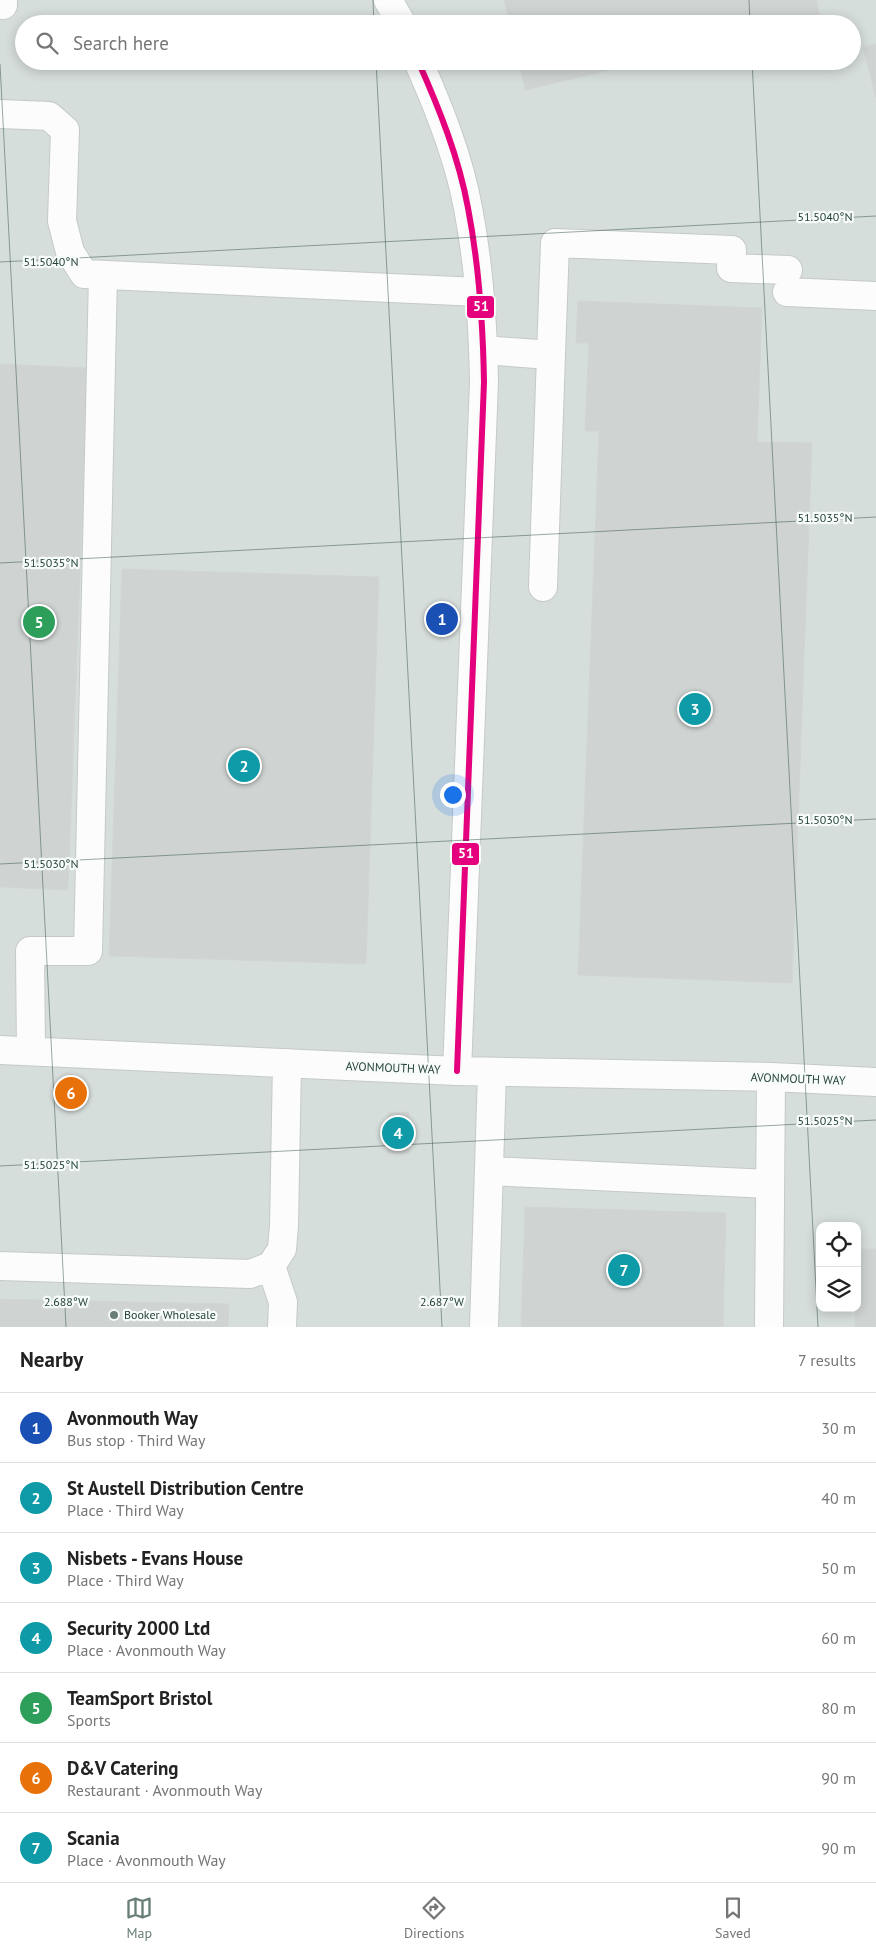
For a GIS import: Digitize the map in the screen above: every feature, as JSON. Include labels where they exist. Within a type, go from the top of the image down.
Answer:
[{"type":"street","points":[[388,0],[397,15]]},
{"type":"street","points":[[422,70],[453,149],[468,208],[479,292],[483,350],[484,382],[457,1071]]},
{"type":"street","points":[[0,114],[49,116],[65,130],[62,221],[70,252],[84,274],[479,292]]},
{"type":"street","points":[[543,586],[555,243],[732,250],[731,268],[788,281],[876,296]]},
{"type":"street","points":[[31,1051],[30,951],[88,951],[103,275]]},
{"type":"street","points":[[483,350],[551,355]]},
{"type":"street","name":"AVONMOUTH WAY","points":[[0,1050],[457,1071],[771,1077],[876,1082]]},
{"type":"street","points":[[0,1266],[250,1274],[271,1266],[282,1249],[284,1226],[287,1063]]},
{"type":"street","points":[[484,1327],[492,1072]]},
{"type":"street","points":[[876,1075],[876,1082]]},
{"type":"street","points":[[768,1327],[771,1077]]},
{"type":"street","points":[[489,1171],[770,1184]]},
{"type":"street","points":[[271,1266],[283,1302],[282,1327]]},
{"type":"shaded area","points":[[0,0],[876,0],[876,1327],[0,1327]]},
{"type":"building","points":[[504,0],[816,0],[820,15],[508,15]]},
{"type":"building","points":[[876,44],[876,98],[863,47]]},
{"type":"building","points":[[521,70],[610,70],[525,90]]},
{"type":"building","points":[[578,301],[762,308],[757,442],[812,443],[792,983],[578,975],[599,431],[585,431],[589,343],[576,343]]},
{"type":"building","points":[[0,364],[88,368],[68,890],[0,887]]},
{"type":"building","points":[[122,569],[379,577],[366,964],[109,956]]},
{"type":"building","points":[[81,1087],[82,1098],[60,1099],[59,1088]]},
{"type":"building","points":[[409,1112],[409,1153],[388,1153],[388,1113]]},
{"type":"building","points":[[525,1207],[726,1213],[723,1327],[521,1327]]},
{"type":"building","points":[[861,1249],[876,1249],[876,1327],[855,1327],[855,1312],[861,1312]]},
{"type":"building","name":"Booker Wholesale","points":[[0,1299],[229,1304],[228,1327],[0,1327]]},
{"type":"transit line","name":"51","points":[[422,70],[448,133],[464,189],[478,273],[484,382],[457,1071]]},
{"type":"place","name":"Avonmouth Way","points":[[442,619]]},
{"type":"place","name":"TeamSport Bristol","points":[[39,622]]},
{"type":"place","name":"Nisbets - Evans House","points":[[695,709]]},
{"type":"place","name":"St Austell Distribution Centre","points":[[244,766]]},
{"type":"place","name":"D&V Catering","points":[[71,1093]]},
{"type":"place","name":"Security 2000 Ltd","points":[[398,1133]]},
{"type":"place","name":"Scania","points":[[624,1270]]},
{"type":"place","name":"Booker Wholesale","points":[[114,1315]]}]
